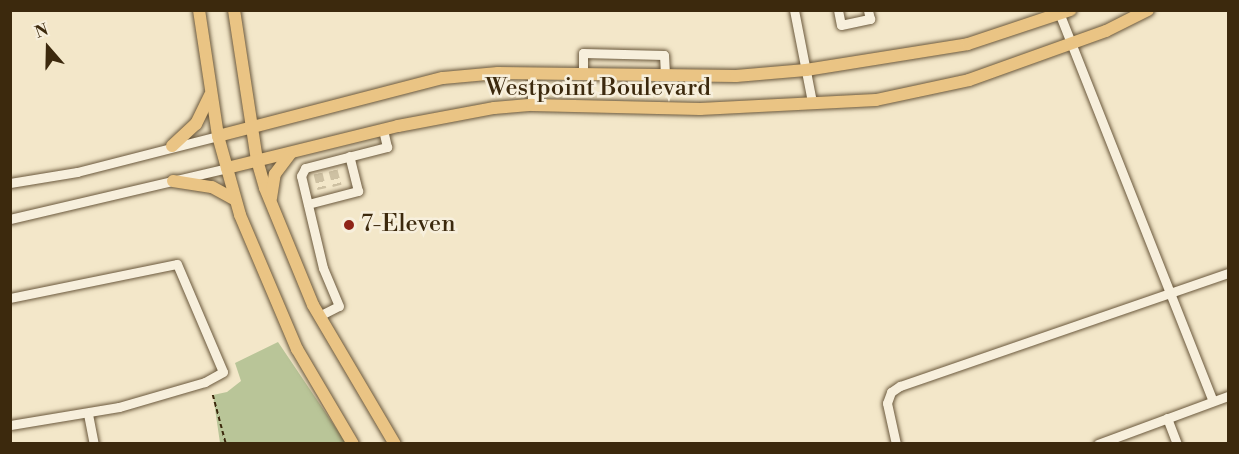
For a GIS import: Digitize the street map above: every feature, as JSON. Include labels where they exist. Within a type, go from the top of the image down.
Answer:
[{"type":"main road","points":[[200,10],[210,94],[218,136],[235,200],[297,349],[353,444]]},
{"type":"main road","points":[[234,10],[257,160],[271,202],[319,316],[395,444]]},
{"type":"main road","name":"Westpoint Boulevard","points":[[227,168],[451,114],[532,105],[700,109],[876,100],[929,90],[1071,44],[1148,10]]},
{"type":"main road","name":"Westpoint Boulevard","points":[[218,136],[443,78],[532,74],[736,76],[806,70],[968,44],[1065,13]]},
{"type":"main road","points":[[172,146],[196,124],[210,94]]},
{"type":"main road","points":[[271,202],[275,174],[292,152]]},
{"type":"main road","points":[[173,181],[212,187],[235,200]]},
{"type":"street","points":[[794,10],[812,102]]},
{"type":"street","points":[[838,10],[841,25],[870,19],[868,10]]},
{"type":"street","points":[[1065,13],[1071,44],[1213,401]]},
{"type":"street","points":[[583,74],[583,53],[664,55],[665,75]]},
{"type":"street","points":[[532,74],[532,105]]},
{"type":"street","points":[[319,316],[339,306],[323,268],[301,176],[305,168],[317,169],[332,165],[349,156],[387,147],[383,129]]},
{"type":"street","name":"Westpoint Boulevard","points":[[10,183],[77,172],[218,136]]},
{"type":"street","points":[[308,204],[358,191],[349,156]]},
{"type":"street","name":"Westpoint Boulevard","points":[[10,219],[227,168]]},
{"type":"street","points":[[337,185],[340,196]]},
{"type":"street","points":[[322,189],[325,200]]},
{"type":"street","points":[[10,298],[177,264],[223,372],[205,382],[88,414],[10,425]]},
{"type":"street","points":[[896,444],[887,403],[891,392],[900,386],[1228,273]]},
{"type":"street","points":[[1098,444],[1228,396]]},
{"type":"street","points":[[88,414],[94,444]]},
{"type":"street","points":[[1167,418],[1177,444]]},
{"type":"path","points":[[213,394],[226,444]]},
{"type":"green space","points":[[278,342],[346,443],[220,443],[213,395],[227,392],[241,381],[235,363]]},
{"type":"tunnel","points":[[333,170],[337,185]]},
{"type":"tunnel","points":[[318,173],[322,189]]},
{"type":"place","name":"7-Eleven","points":[[349,225]]}]
